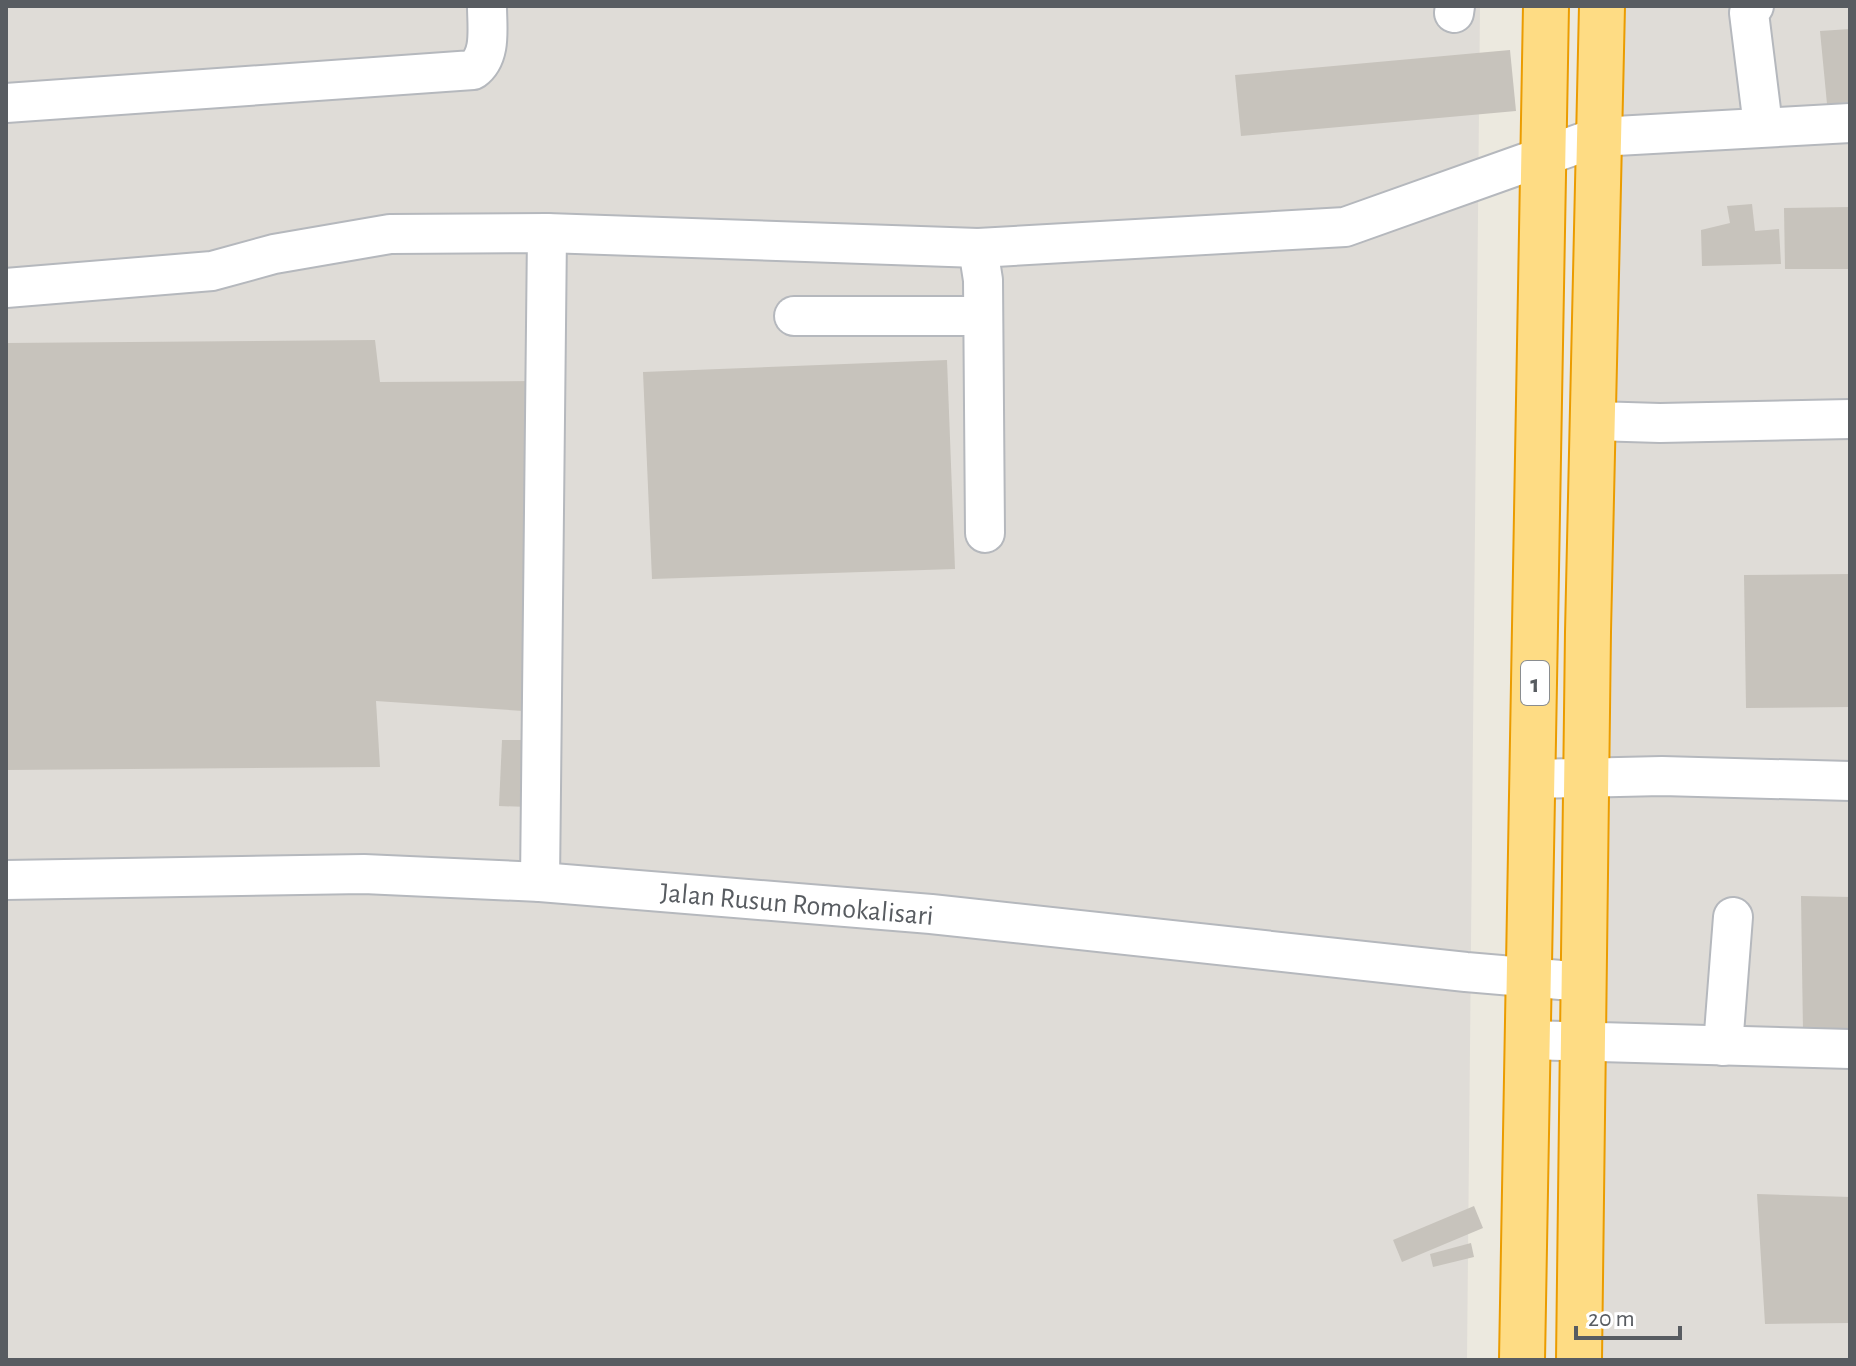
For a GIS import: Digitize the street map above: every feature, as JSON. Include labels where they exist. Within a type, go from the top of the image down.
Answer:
[{"type":"highway","name":"1","points":[[1522,1360],[1546,6]]},
{"type":"highway","name":"1","points":[[1579,1360],[1602,6]]},
{"type":"street","points":[[6,103],[473,70],[482,63],[486,52],[487,6]]},
{"type":"street","points":[[1754,6],[1749,13],[1763,126]]},
{"type":"street","points":[[6,288],[212,271],[274,254],[390,234],[547,233],[978,248],[1345,227],[1598,137],[1850,123]]},
{"type":"street","points":[[540,882],[547,233]]},
{"type":"street","points":[[978,248],[983,280],[985,533]]},
{"type":"street","points":[[794,316],[982,316]]},
{"type":"street","points":[[1594,421],[1660,423],[1850,419]]},
{"type":"street","points":[[1533,779],[1850,781]]},
{"type":"street","name":"Jalan Rusun Romokalisari","points":[[6,880],[364,874],[540,882],[931,914],[1584,982]]},
{"type":"street","points":[[1723,1046],[1733,917]]},
{"type":"street","points":[[1527,1040],[1850,1049]]},
{"type":"shaded area","points":[[6,6],[1480,6],[1467,1360],[6,1360]]},
{"type":"shaded area","points":[[1621,6],[1850,6],[1850,1360],[1602,1360]]},
{"type":"building","points":[[1850,29],[1850,102],[1827,104],[1820,31]]},
{"type":"building","points":[[1510,50],[1516,111],[1241,136],[1235,75]]},
{"type":"building","points":[[1752,204],[1755,231],[1779,229],[1781,264],[1702,266],[1701,230],[1730,223],[1727,206]]},
{"type":"building","points":[[1850,207],[1850,269],[1785,269],[1784,208]]},
{"type":"building","points":[[375,340],[380,382],[534,381],[538,712],[376,701],[380,767],[6,770],[6,343]]},
{"type":"building","points":[[947,360],[955,569],[652,579],[643,372]]},
{"type":"building","points":[[1850,574],[1850,707],[1746,708],[1744,575]]},
{"type":"building","points":[[502,740],[531,740],[528,807],[499,806]]},
{"type":"building","points":[[1801,896],[1850,897],[1850,1031],[1803,1032]]},
{"type":"building","points":[[1757,1194],[1850,1197],[1850,1323],[1765,1324]]},
{"type":"building","points":[[1474,1206],[1483,1228],[1402,1262],[1393,1240]]},
{"type":"building","points":[[1471,1243],[1474,1257],[1433,1267],[1430,1254]]}]
